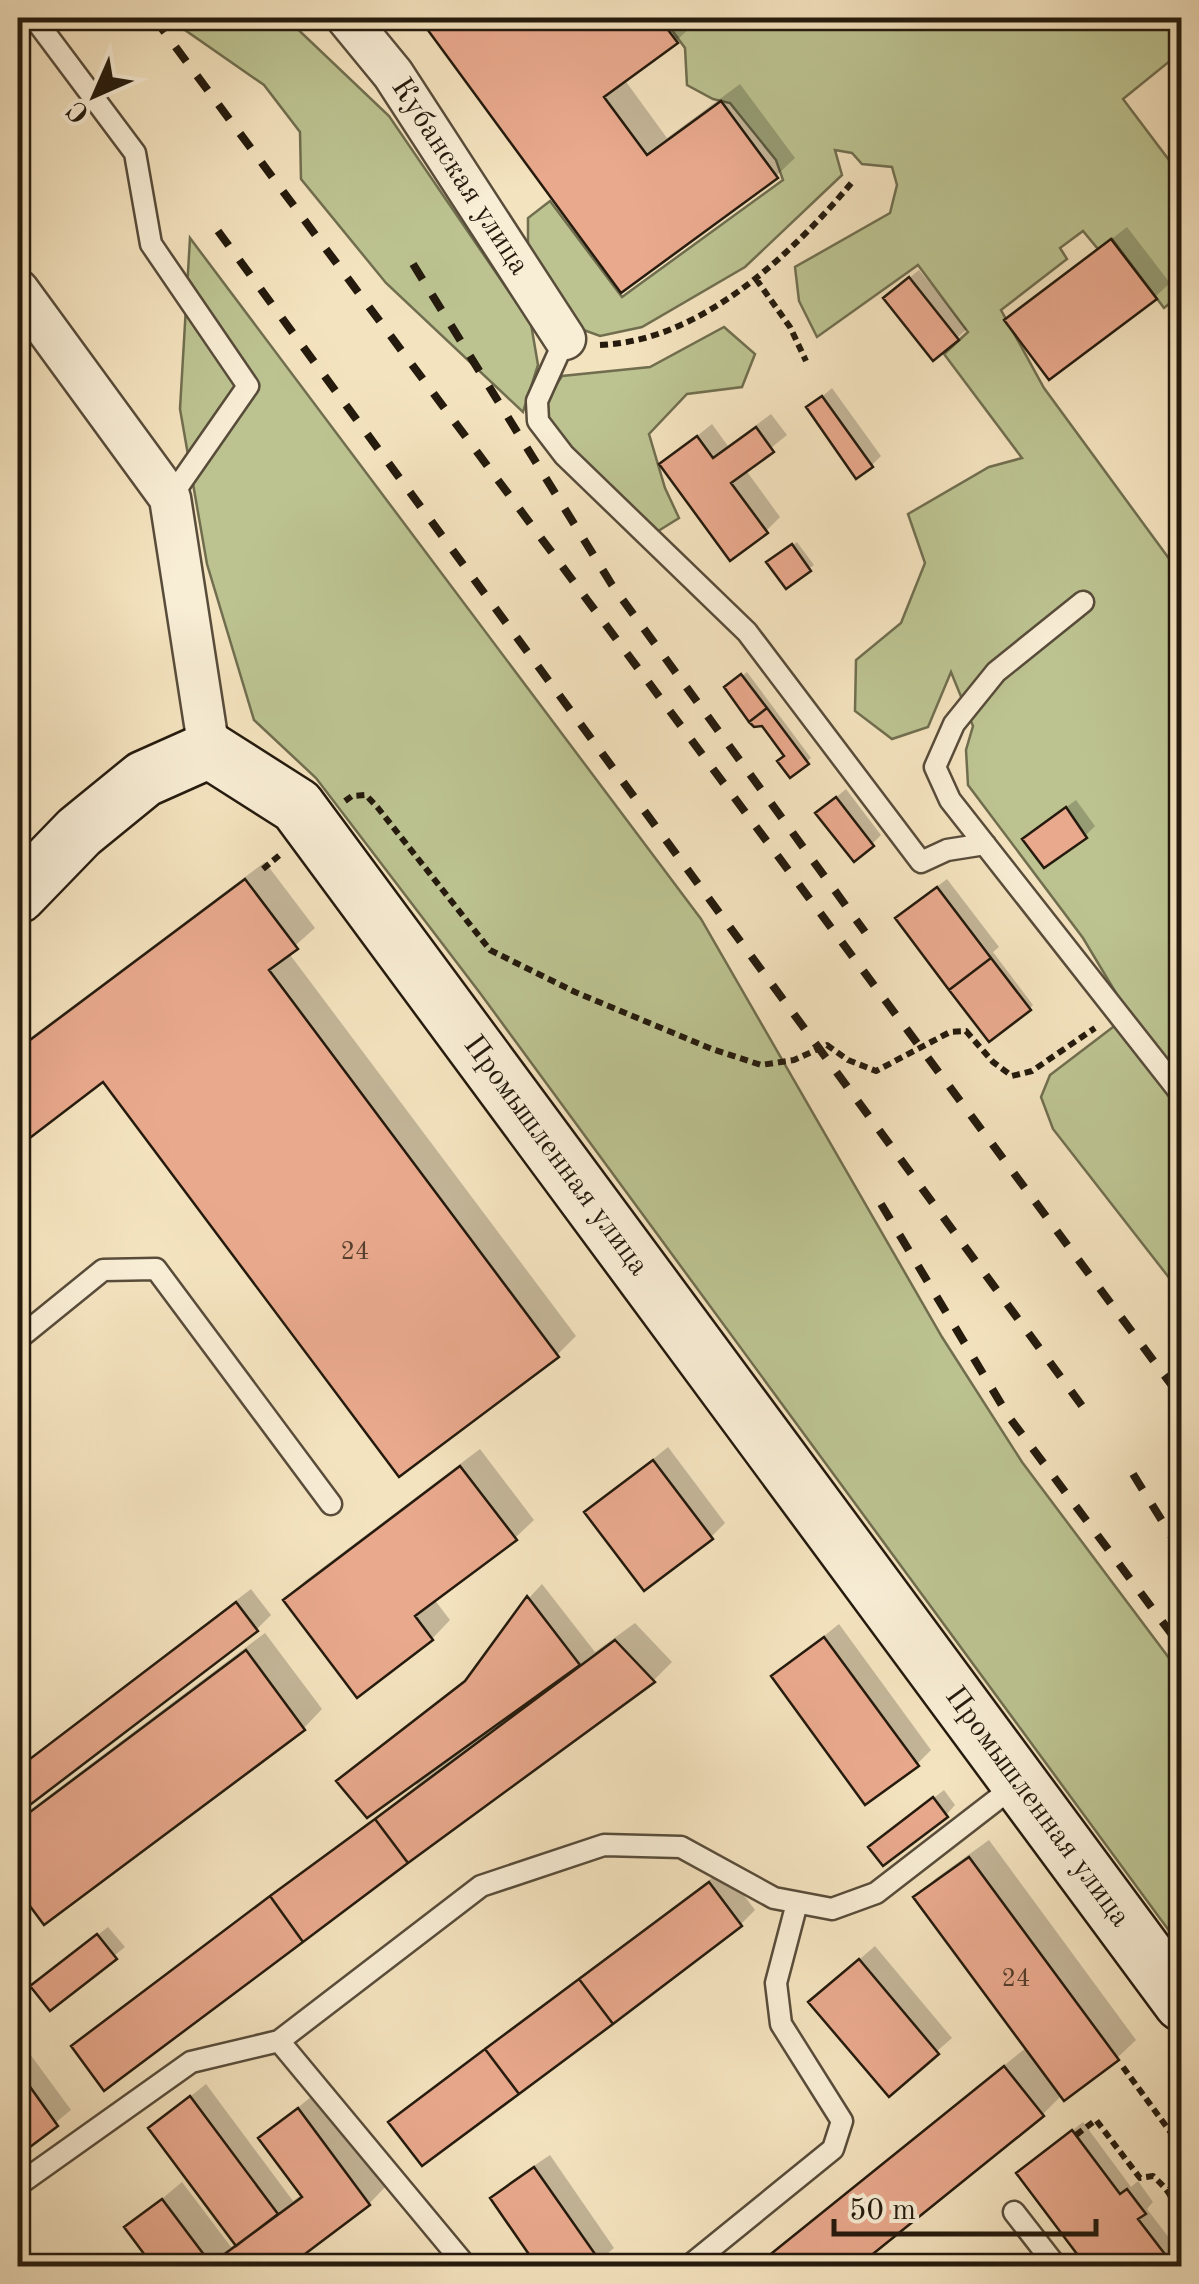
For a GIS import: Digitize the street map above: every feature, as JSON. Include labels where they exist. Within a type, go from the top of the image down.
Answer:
[{"type":"main road","name":"Промышленная улица","points":[[209,750],[296,806],[1182,2003]]},
{"type":"main road","points":[[18,895],[78,832],[144,779],[209,750]]},
{"type":"street","name":"Кубанская улица","points":[[348,18],[393,74],[565,339]]},
{"type":"street","points":[[18,290],[170,498],[209,750]]},
{"type":"lane","points":[[34,18],[136,154],[151,244],[248,386],[170,498]]},
{"type":"lane","points":[[565,339],[537,401],[538,422],[564,456],[747,632],[922,862],[947,850],[985,844]]},
{"type":"lane","points":[[1083,602],[996,672],[954,724],[935,766],[950,800],[1181,1092]]},
{"type":"lane","points":[[18,1339],[103,1270],[156,1270],[331,1504]]},
{"type":"lane","points":[[18,2185],[191,2062],[279,2041],[480,1886],[604,1845],[681,1848],[774,1898],[832,1909],[876,1894],[1019,1783]]},
{"type":"lane","points":[[689,2266],[833,2149],[842,2121],[780,2024],[776,1983],[797,1903]]},
{"type":"lane","points":[[279,2041],[466,2266]]},
{"type":"lane","points":[[1014,2212],[1056,2266]]},
{"type":"path","points":[[565,339],[589,345],[624,344],[655,337],[756,279],[823,218],[854,180]]},
{"type":"path","points":[[756,279],[790,327],[806,360]]},
{"type":"path","points":[[264,869],[352,796],[366,795],[490,950],[592,999],[712,1049],[762,1065],[794,1060],[827,1045],[848,1060],[876,1070],[950,1032],[966,1031],[992,1062],[1012,1076],[1050,1060],[1116,1013]]},
{"type":"path","points":[[1123,2067],[1182,2148]]},
{"type":"path","points":[[1076,2135],[1096,2120],[1140,2178],[1153,2176],[1169,2190],[1176,2209],[1171,2222],[1182,2236]]},
{"type":"path","points":[[1169,2190],[1182,2180]]},
{"type":"green space","points":[[176,18],[286,18],[389,116],[531,324],[538,365],[523,412],[386,283],[301,179],[300,132],[264,85],[185,30]]},
{"type":"green space","points":[[663,18],[1181,18],[1181,52],[1123,99],[1181,176],[1181,294],[1164,308],[1112,239],[1098,249],[1083,231],[1060,248],[1067,259],[1001,310],[1044,388],[1181,575],[1181,1067],[1174,1069],[1122,1003],[1083,938],[968,785],[966,750],[973,726],[951,672],[928,727],[892,739],[855,711],[856,660],[901,623],[925,563],[908,514],[989,467],[1022,458],[944,354],[968,332],[918,265],[817,337],[799,301],[795,267],[890,213],[897,185],[892,167],[862,164],[852,153],[835,150],[842,175],[745,267],[642,327],[600,336],[567,324],[528,265],[528,218],[550,201],[622,297],[783,180],[776,160],[730,103],[687,85],[685,48]]},
{"type":"green space","points":[[190,238],[701,919],[942,1337],[1022,1462],[1181,1674],[1181,1947],[480,993],[316,778],[254,720],[207,564],[180,409]]},
{"type":"green space","points":[[724,327],[755,354],[742,387],[687,394],[649,434],[665,488],[679,518],[655,533],[544,423],[542,406],[562,376],[650,367]]},
{"type":"green space","points":[[1117,1024],[1181,1106],[1181,1293],[1053,1129],[1041,1097],[1050,1075]]},
{"type":"building","points":[[419,18],[659,18],[678,43],[604,97],[647,155],[721,101],[778,178],[621,293]]},
{"type":"building","points":[[1111,239],[1157,299],[1049,380],[1004,320]]},
{"type":"building","points":[[909,277],[959,340],[933,361],[883,298]]},
{"type":"building","points":[[822,396],[873,467],[856,479],[806,407]]},
{"type":"building","points":[[756,427],[774,452],[731,483],[768,533],[730,561],[659,464],[697,436],[713,458]]},
{"type":"building","points":[[792,544],[811,571],[786,589],[766,562]]},
{"type":"building","points":[[741,674],[767,708],[749,722],[724,687]]},
{"type":"building","points":[[767,708],[809,764],[790,778],[777,761],[784,756],[762,726],[754,727],[749,722]]},
{"type":"building","points":[[836,797],[874,846],[854,862],[815,813]]},
{"type":"building","points":[[1066,807],[1087,838],[1044,868],[1022,839]]},
{"type":"building","points":[[245,879],[298,949],[269,970],[559,1357],[399,1477],[103,1082],[18,1147],[18,1049]]},
{"type":"building","points":[[937,887],[991,958],[949,990],[895,918]]},
{"type":"building","points":[[991,958],[1031,1010],[989,1042],[949,990]]},
{"type":"building","points":[[653,1460],[713,1539],[644,1591],[584,1512]]},
{"type":"building","points":[[460,1466],[517,1540],[415,1616],[433,1640],[357,1698],[283,1600]]},
{"type":"building","points":[[527,1596],[580,1665],[367,1818],[336,1781],[465,1681]]},
{"type":"building","points":[[236,1602],[258,1631],[18,1814],[18,1768]]},
{"type":"building","points":[[824,1637],[919,1766],[865,1805],[771,1676]]},
{"type":"building","points":[[615,1640],[655,1682],[408,1863],[375,1819]]},
{"type":"building","points":[[246,1650],[305,1730],[44,1925],[18,1890],[18,1821]]},
{"type":"building","points":[[933,1797],[948,1817],[883,1866],[868,1847]]},
{"type":"building","points":[[375,1819],[408,1863],[303,1942],[270,1896]]},
{"type":"building","points":[[969,1857],[1119,2060],[1064,2101],[913,1897]]},
{"type":"building","points":[[709,1882],[742,1926],[613,2024],[579,1979]]},
{"type":"building","points":[[270,1896],[303,1942],[104,2091],[71,2046]]},
{"type":"building","points":[[97,1934],[117,1959],[50,2011],[30,1986]]},
{"type":"building","points":[[859,1959],[939,2054],[889,2097],[808,2002]]},
{"type":"building","points":[[579,1979],[613,2024],[519,2094],[485,2049]]},
{"type":"building","points":[[485,2049],[519,2094],[422,2166],[388,2122]]},
{"type":"building","points":[[1004,2066],[1044,2116],[858,2266],[756,2266]]},
{"type":"building","points":[[18,2070],[58,2126],[18,2156]]},
{"type":"building","points":[[190,2096],[278,2214],[236,2246],[148,2128]]},
{"type":"building","points":[[298,2108],[370,2205],[289,2266],[153,2266],[124,2227],[162,2199],[211,2264],[302,2197],[258,2138]]},
{"type":"building","points":[[1072,2130],[1120,2194],[1127,2189],[1146,2214],[1138,2219],[1174,2266],[1086,2266],[1016,2173]]},
{"type":"building","points":[[534,2167],[602,2264],[537,2266],[490,2198]]},
{"type":"railway","points":[[154,18],[1182,1399]]},
{"type":"railway","points":[[218,231],[1088,1414]]},
{"type":"railway","points":[[413,264],[612,585],[865,932]]},
{"type":"railway","points":[[881,1204],[1009,1417],[1182,1648]]},
{"type":"railway","points":[[1133,1474],[1182,1553]]}]
